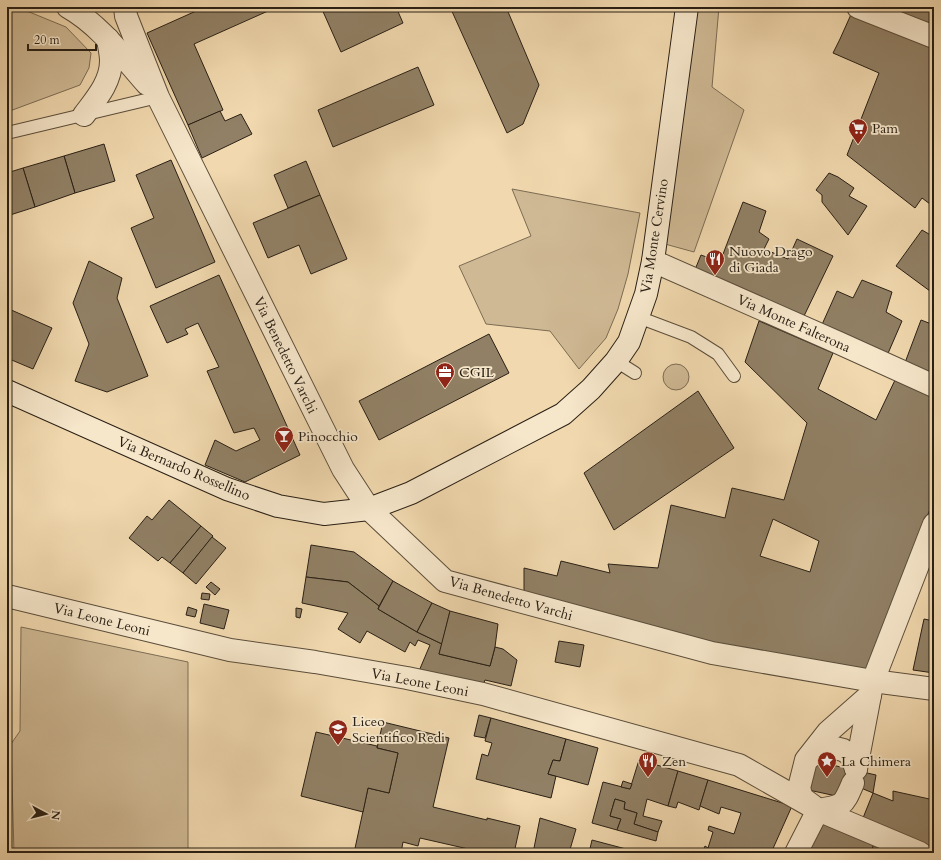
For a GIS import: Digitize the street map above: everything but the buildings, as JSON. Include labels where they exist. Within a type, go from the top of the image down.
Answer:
[{"type":"street","name":"Via Benedetto Varchi","points":[[68,7],[79,13],[108,39],[158,97]]},
{"type":"street","name":"Via Benedetto Varchi","points":[[124,7],[126,16],[158,97],[343,469],[369,509],[445,581],[712,653],[871,688],[934,689]]},
{"type":"street","name":"Via Monte Cervino","points":[[369,509],[411,493],[563,414],[591,389],[616,361],[629,342],[646,294],[652,261],[687,7]]},
{"type":"street","points":[[858,7],[934,37]]},
{"type":"street","points":[[84,114],[103,89],[110,73],[111,60],[108,39]]},
{"type":"street","name":"Via Monte Falterona","points":[[652,261],[934,386]]},
{"type":"street","name":"Via Bernardo Rossellino","points":[[7,391],[227,489],[278,506],[324,514],[369,509]]},
{"type":"street","points":[[818,810],[835,808],[845,802],[855,776],[871,688],[934,524]]},
{"type":"street","name":"Via Leone Leoni","points":[[7,596],[230,650],[315,662],[407,678],[482,694],[739,765],[818,810]]},
{"type":"street","points":[[871,688],[828,732],[806,760],[799,788],[802,798],[818,810],[920,853]]},
{"type":"street","points":[[806,760],[819,750],[831,747],[843,750],[851,755],[855,776]]},
{"type":"street","points":[[796,853],[818,810]]},
{"type":"lane","points":[[7,132],[158,97]]},
{"type":"lane","points":[[638,317],[691,337],[718,354],[734,376]]},
{"type":"lane","points":[[616,361],[635,372]]},
{"type":"shaded area","points":[[696,7],[719,7],[712,87],[744,110],[694,252],[665,244]]},
{"type":"shaded area","points":[[7,8],[22,9],[66,27],[91,53],[89,68],[80,85],[7,112]]},
{"type":"shaded area","points":[[512,189],[640,213],[628,274],[618,309],[606,338],[579,369],[550,331],[486,324],[459,266],[531,236]]},
{"type":"shaded area","points":[[676,364],[686,367],[689,377],[686,387],[676,390],[666,387],[663,377],[666,367]]},
{"type":"shaded area","points":[[21,627],[188,662],[188,853],[14,853],[11,744],[20,731]]},
{"type":"place","name":"Pam","points":[[858,145]]},
{"type":"place","name":"Nuovo Drago di Giada","points":[[715,276]]},
{"type":"place","name":"CGIL","points":[[445,389]]},
{"type":"place","name":"Pinocchio","points":[[284,453]]},
{"type":"place","name":"Liceo Scientifico Redi","points":[[338,746]]},
{"type":"place","name":"Zen","points":[[648,778]]},
{"type":"place","name":"La Chimera","points":[[827,778]]}]
